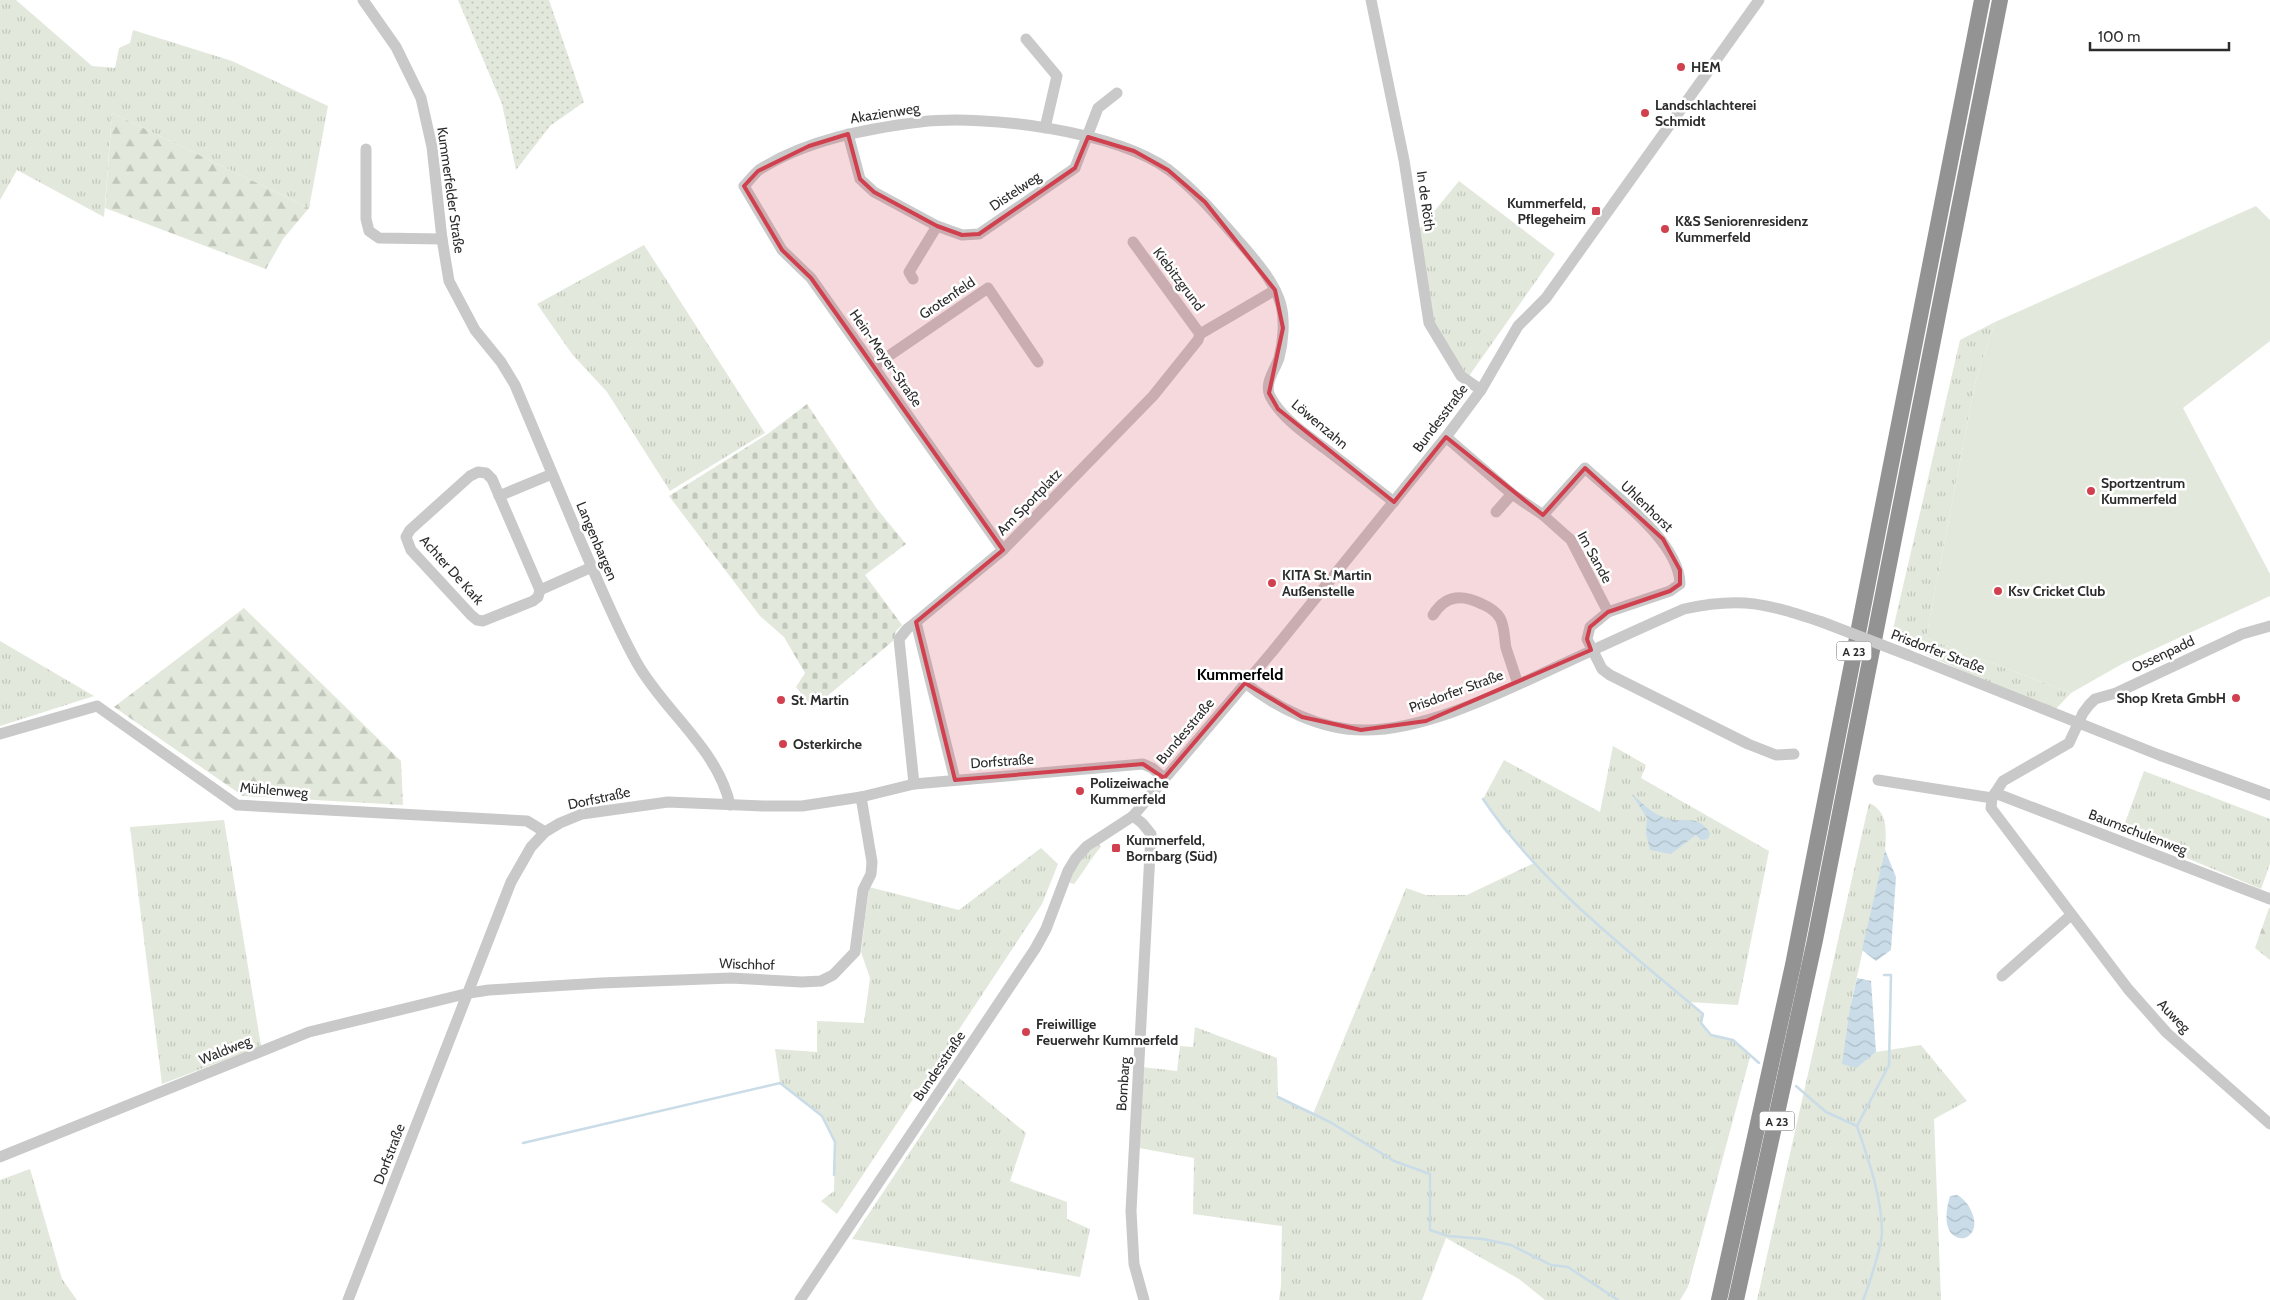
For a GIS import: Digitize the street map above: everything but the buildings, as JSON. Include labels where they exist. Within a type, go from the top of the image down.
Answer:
[{"type":"highway","name":"A 23","points":[[1719,1300],[1793,965],[1982,0]]},
{"type":"highway","name":"A 23","points":[[1736,1300],[1780,1108],[1817,931],[2000,0]]},
{"type":"street","name":"Kummerfelder Straße","points":[[363,0],[396,47],[421,98],[432,147],[442,239],[449,281]]},
{"type":"street","name":"In de Röth","points":[[1371,0],[1404,160],[1429,324],[1462,376],[1481,390]]},
{"type":"street","name":"Bundesstraße","points":[[800,1300],[1035,949],[1053,914],[1068,871],[1076,858],[1087,846],[1133,816],[1446,438],[1481,390],[1518,326],[1546,298],[1760,0]]},
{"type":"street","points":[[1026,39],[1057,76],[1045,128]]},
{"type":"street","name":"Distelweg","points":[[848,134],[860,180],[874,192],[937,226],[962,235],[979,234],[1076,168],[1098,108],[1117,93]]},
{"type":"street","name":"Akazienweg","points":[[744,186],[758,171],[809,146],[848,134],[939,120],[1045,128],[1088,137],[1134,151],[1168,170],[1205,202],[1262,269],[1275,290]]},
{"type":"street","points":[[366,149],[366,219],[370,231],[378,238],[442,239]]},
{"type":"street","name":"Hein-Meyer-Straße","points":[[744,186],[782,250],[811,278],[1003,550]]},
{"type":"street","points":[[908,272],[937,226]]},
{"type":"street","name":"Kiebitzgrund","points":[[1133,242],[1200,334]]},
{"type":"street","name":"Langenbargen","points":[[449,281],[475,330],[501,362],[515,385],[608,606],[638,665],[659,696],[700,746],[715,770],[728,796],[730,805]]},
{"type":"street","name":"Grotenfeld","points":[[874,366],[988,288],[1038,362]]},
{"type":"street","name":"Am Sportplatz","points":[[914,784],[899,639],[907,629],[1003,550],[1153,396],[1198,340],[1200,334],[1275,290]]},
{"type":"street","name":"Löwenzahn","points":[[1275,290],[1281,306],[1283,328],[1279,358],[1269,379],[1268,393],[1278,409],[1305,433],[1394,502]]},
{"type":"street","name":"Im Sande","points":[[1446,438],[1512,494],[1543,514],[1572,540],[1608,612]]},
{"type":"street","name":"Uhlenhorst","points":[[1543,514],[1585,468],[1663,539],[1680,570],[1680,584],[1670,591],[1608,612]]},
{"type":"street","name":"Achter De Kark","points":[[478,472],[486,473],[500,496],[540,590],[538,596],[533,601],[490,620],[477,620],[411,550],[406,537],[410,530],[470,476],[478,472]]},
{"type":"street","points":[[500,496],[552,474]]},
{"type":"street","points":[[1496,512],[1512,494]]},
{"type":"street","name":"Achter De Kark","points":[[540,590],[592,566]]},
{"type":"street","points":[[1433,615],[1440,604],[1460,597],[1471,599],[1491,608],[1498,615],[1502,624],[1506,646],[1518,684]]},
{"type":"street","name":"Prisdorfer Straße","points":[[1244,683],[1263,697],[1308,720],[1361,730],[1395,728],[1426,721],[1518,684],[1684,609],[1714,602],[1740,601],[1772,605],[1822,622],[2270,796]]},
{"type":"street","points":[[1608,612],[1590,627],[1587,639],[1602,669],[1610,675],[1748,744],[1776,755],[1794,754]]},
{"type":"street","points":[[916,622],[955,780]]},
{"type":"street","name":"Ossenpadd","points":[[2079,722],[2083,713],[2095,699],[2116,693],[2242,634],[2270,626]]},
{"type":"street","name":"Mühlenweg","points":[[0,734],[97,706],[236,805],[527,821],[545,832]]},
{"type":"street","points":[[1994,795],[2003,781],[2070,743],[2079,722]]},
{"type":"street","name":"Dorfstraße","points":[[348,1300],[511,882],[531,847],[545,832],[560,823],[582,814],[668,802],[802,806],[861,797],[914,784],[1143,764],[1152,768],[1164,778]]},
{"type":"street","name":"Baumschulenweg","points":[[1878,780],[1994,795],[2270,899]]},
{"type":"street","name":"Auweg","points":[[1994,795],[1991,808],[2128,989],[2167,1033],[2270,1124]]},
{"type":"street","name":"Wischhof","points":[[469,993],[527,988],[731,978],[802,982],[821,980],[833,975],[855,952],[863,890],[871,874],[872,862],[861,797]]},
{"type":"street","name":"Bornbarg","points":[[1133,816],[1151,834],[1131,1211],[1134,1264],[1144,1300]]},
{"type":"street","points":[[2002,976],[2071,916]]},
{"type":"street","name":"Waldweg","points":[[0,1157],[309,1032],[469,993]]},
{"type":"highlighted area","points":[[848,134],[860,179],[874,192],[937,226],[962,235],[979,234],[1075,168],[1088,137],[1134,151],[1168,170],[1205,202],[1275,290],[1283,328],[1269,393],[1278,409],[1394,502],[1446,437],[1543,515],[1585,468],[1663,539],[1680,570],[1680,584],[1670,591],[1608,612],[1590,627],[1587,639],[1591,650],[1426,721],[1361,730],[1302,717],[1245,683],[1164,778],[1143,764],[955,780],[916,622],[1003,550],[811,278],[782,250],[744,186],[758,171],[809,146]]},
{"type":"green space","points":[[0,0],[16,0],[92,66],[115,68],[119,48],[130,43],[133,30],[232,61],[328,106],[309,208],[112,113],[104,217],[17,170],[0,200]]},
{"type":"green space","points":[[458,0],[549,0],[584,102],[550,126],[516,170],[502,104]]},
{"type":"green space","points":[[112,113],[309,208],[283,239],[266,269],[105,208]]},
{"type":"green space","points":[[1459,181],[1555,254],[1469,376],[1465,373],[1432,322],[1418,231]]},
{"type":"green space","name":"Sportzentrum Kummerfeld","points":[[2256,206],[2270,220],[2270,341],[2183,408],[2270,574],[2270,596],[2122,664],[2071,693],[1926,638],[1976,379],[1995,322]]},
{"type":"green space","points":[[644,245],[765,433],[670,491],[607,392],[572,354],[537,304]]},
{"type":"green space","points":[[1995,322],[1976,379],[1926,638],[2071,693],[2052,713],[1891,638],[1960,340]]},
{"type":"green space","points":[[807,404],[877,509],[906,544],[865,575],[902,625],[896,631],[893,641],[813,708],[796,687],[805,673],[784,637],[760,616],[669,496],[769,433]]},
{"type":"green space","points":[[244,608],[401,761],[403,805],[243,796],[114,707]]},
{"type":"green space","points":[[0,641],[94,696],[0,726]]},
{"type":"green space","points":[[1613,746],[1646,765],[1641,778],[1769,851],[1738,1005],[1689,1002],[1703,1014],[1702,1023],[1711,1035],[1733,1040],[1750,1057],[1688,1287],[1680,1300],[1545,1300],[1519,1279],[1446,1238],[1422,1300],[1279,1300],[1282,1226],[1193,1214],[1194,1158],[1139,1148],[1142,1067],[1177,1071],[1180,1046],[1193,1047],[1195,1027],[1277,1058],[1278,1097],[1313,1114],[1406,888],[1426,895],[1467,895],[1534,863],[1502,828],[1483,799],[1504,760],[1600,812]]},
{"type":"green space","points":[[2144,771],[2270,819],[2270,864],[2261,889],[2122,831]]},
{"type":"green space","points":[[1869,803],[1883,817],[1886,836],[1885,850],[1850,1008],[1857,1068],[1876,1052],[1921,1045],[1967,1101],[1934,1119],[1941,1300],[1757,1300]]},
{"type":"green space","points":[[224,820],[261,1046],[162,1084],[130,827]]},
{"type":"green space","points":[[1099,844],[1101,847],[1078,879],[1074,884],[1070,883],[1076,866],[1084,856]]},
{"type":"green space","points":[[1041,848],[1058,864],[1042,904],[837,1214],[821,1201],[834,1191],[835,1142],[822,1116],[780,1083],[775,1049],[817,1052],[817,1021],[864,1023],[870,978],[861,952],[869,887],[959,910]]},
{"type":"green space","points":[[2270,908],[2270,960],[2255,948]]},
{"type":"green space","points":[[959,1078],[1026,1133],[1010,1181],[1067,1202],[1067,1219],[1090,1229],[1080,1277],[852,1239]]},
{"type":"green space","points":[[30,1169],[62,1279],[77,1300],[0,1300],[0,1180]]},
{"type":"water","points":[[1631,793],[1658,815],[1670,819],[1699,822],[1710,833],[1708,839],[1701,840],[1696,835],[1671,854],[1650,850],[1646,833],[1647,818]]},
{"type":"water","points":[[1885,850],[1896,877],[1891,950],[1876,961],[1862,950]]},
{"type":"water","points":[[1857,978],[1871,981],[1876,1052],[1857,1068],[1842,1064],[1850,1008]]},
{"type":"water","points":[[1957,1195],[1962,1198],[1970,1209],[1974,1221],[1972,1233],[1964,1238],[1959,1238],[1950,1231],[1947,1220],[1947,1207],[1950,1196]]},
{"type":"waterway","points":[[1483,799],[1505,829],[1557,886],[1615,940],[1703,1014],[1701,1023],[1711,1035],[1733,1040],[1759,1063]]},
{"type":"waterway","points":[[1863,1300],[1877,1256],[1882,1232],[1877,1192],[1857,1126],[1889,1065],[1891,975],[1884,975]]},
{"type":"waterway","points":[[523,1143],[780,1083],[822,1116],[835,1142],[834,1175]]},
{"type":"waterway","points":[[1796,1086],[1826,1112],[1857,1126]]},
{"type":"waterway","points":[[1278,1097],[1330,1122],[1394,1161],[1430,1174],[1430,1230],[1448,1236],[1483,1239],[1511,1245],[1551,1265],[1568,1267],[1618,1300]]},
{"type":"place","name":"HEM","points":[[1681,67]]},
{"type":"place","name":"Landschlachterei Schmidt","points":[[1645,113]]},
{"type":"place","name":"Kummerfeld, Pflegeheim","points":[[1596,211]]},
{"type":"place","name":"K&S Seniorenresidenz Kummerfeld","points":[[1665,229]]},
{"type":"place","name":"Sportzentrum Kummerfeld","points":[[2091,491]]},
{"type":"place","name":"KITA St. Martin Außenstelle","points":[[1272,583]]},
{"type":"place","name":"Ksv Cricket Club","points":[[1998,591]]},
{"type":"place","name":"Shop Kreta GmbH","points":[[2236,698]]},
{"type":"place","name":"St. Martin","points":[[781,700]]},
{"type":"place","name":"Osterkirche","points":[[783,744]]},
{"type":"place","name":"Polizeiwache Kummerfeld","points":[[1080,791]]},
{"type":"place","name":"Kummerfeld, Bornbarg (Süd)","points":[[1116,848]]},
{"type":"place","name":"Freiwillige Feuerwehr Kummerfeld","points":[[1026,1032]]},
{"type":"district","name":"Kummerfeld","points":[[1240,674]]}]
